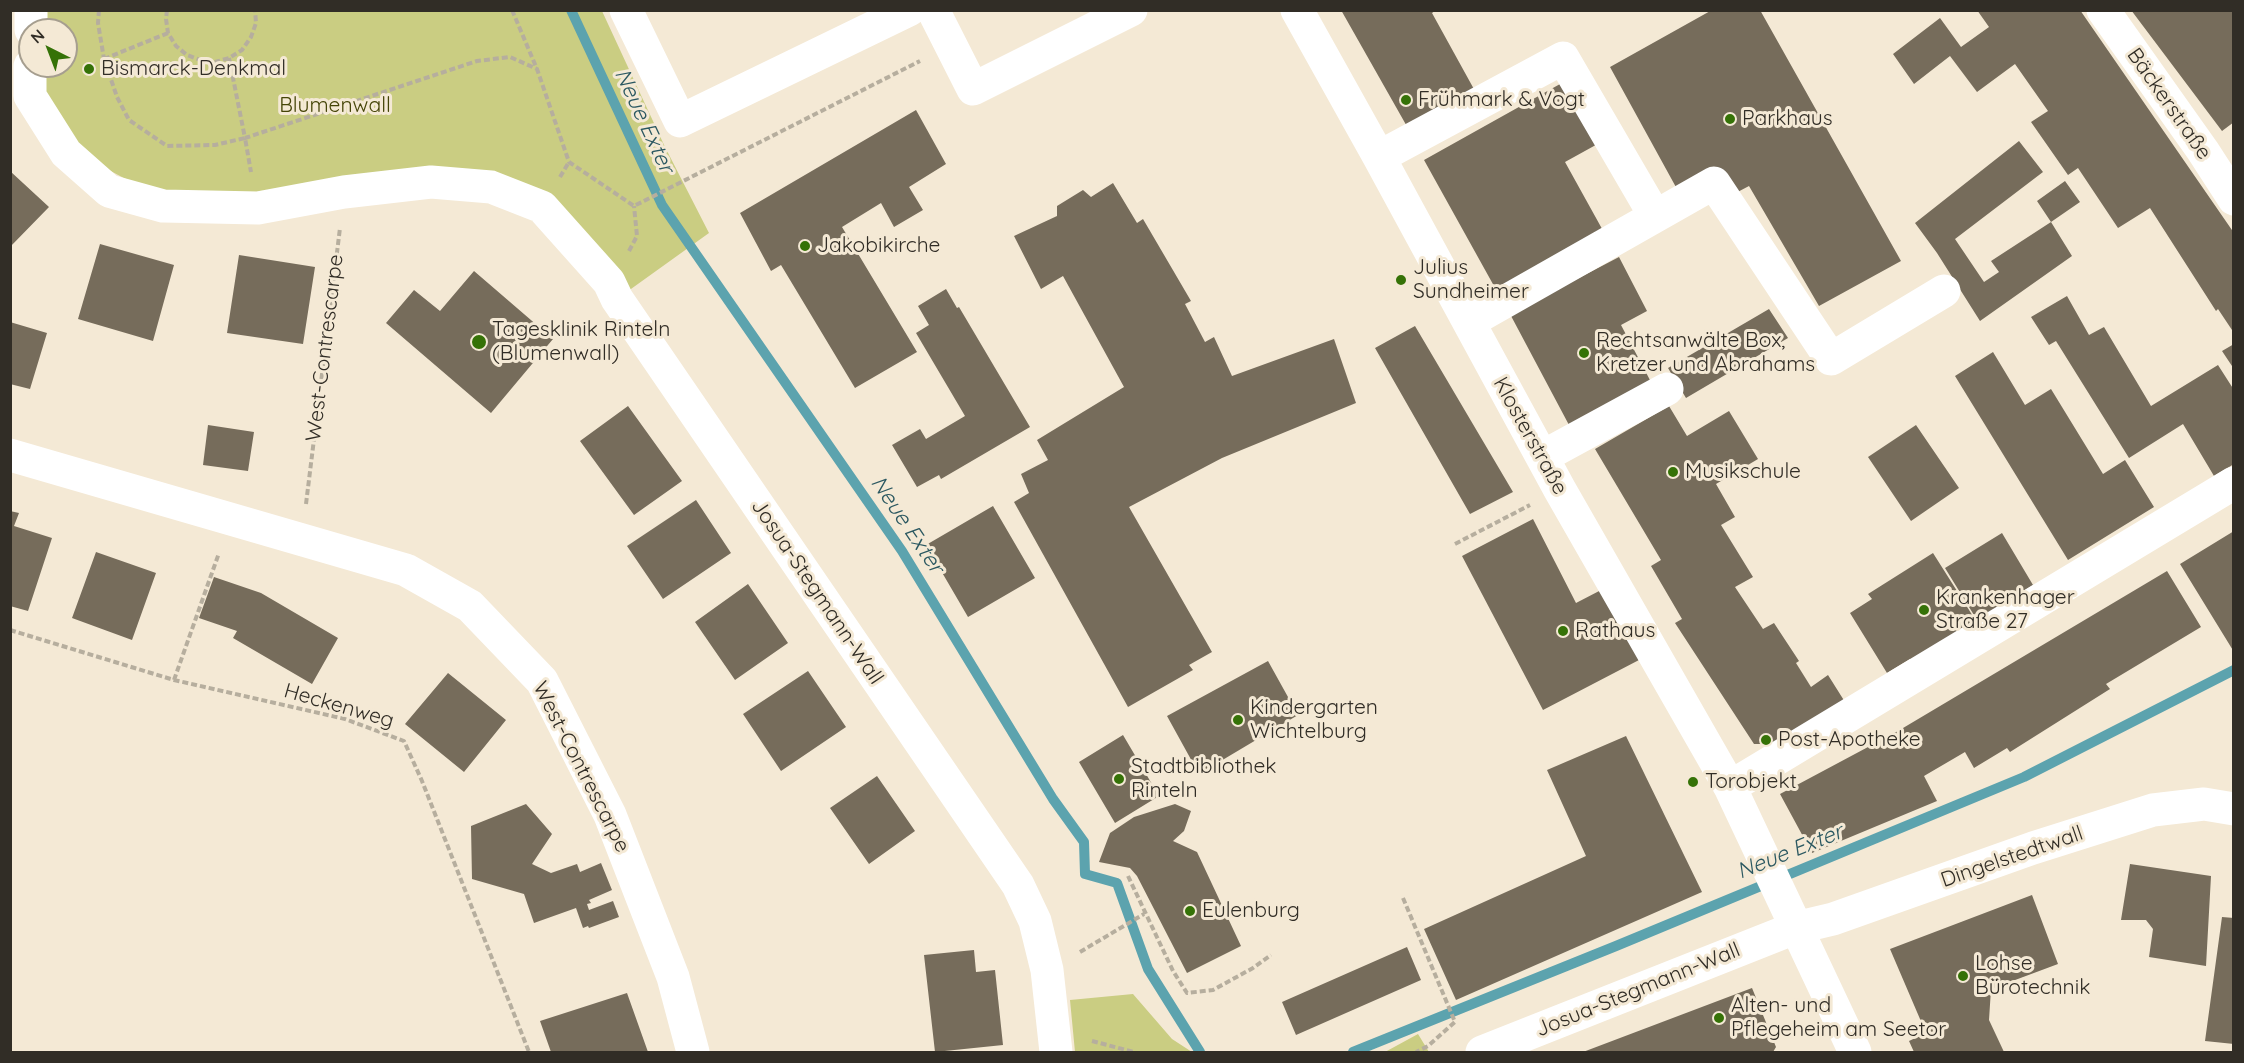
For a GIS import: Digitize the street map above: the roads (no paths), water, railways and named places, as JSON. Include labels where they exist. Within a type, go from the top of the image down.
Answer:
[{"type":"street","points":[[626,10],[680,121],[854,22],[909,10]]},
{"type":"street","points":[[933,10],[973,89],[1131,10]]},
{"type":"street","name":"Klosterstraße","points":[[1297,10],[1560,490],[1730,787],[1855,1053]]},
{"type":"street","name":"Bäckerstraße","points":[[2103,10],[2203,151],[2234,200]]},
{"type":"street","points":[[1379,157],[1563,58],[1655,216]]},
{"type":"street","name":"Josua-Stegmann-Wall","points":[[30,78],[30,96],[66,153],[109,191],[162,206],[258,208],[344,192],[431,182],[491,186],[542,207],[609,282],[617,299],[1018,885],[1035,921],[1047,970],[1056,1053]]},
{"type":"street","points":[[1468,322],[1714,183],[1832,359],[1944,291]]},
{"type":"street","points":[[1542,457],[1667,389]]},
{"type":"street","name":"West-Contrescarpe","points":[[10,454],[406,570],[470,606],[542,681],[610,815],[673,977],[693,1053]]},
{"type":"street","points":[[1730,787],[2234,483]]},
{"type":"street","name":"Dingelstedtwall","points":[[1795,928],[1833,919],[2033,848],[2153,810],[2204,804],[2234,809]]},
{"type":"street","name":"Josua-Stegmann-Wall","points":[[1482,1053],[1795,928]]},
{"type":"waterway","name":"Neue Exter","points":[[571,10],[662,205],[902,551],[1053,799],[1084,842],[1085,874],[1117,883],[1148,969],[1200,1052]]},
{"type":"waterway","name":"Neue Exter","points":[[1353,1052],[2024,777],[2234,670]]},
{"type":"place","name":"Bismarck-Denkmal","points":[[89,69]]},
{"type":"place","name":"Frühmark & Vogt","points":[[1406,100]]},
{"type":"place","name":"Parkhaus","points":[[1730,119]]},
{"type":"place","name":"Jakobikirche","points":[[805,246]]},
{"type":"place","name":"Julius Sundheimer","points":[[1401,280]]},
{"type":"place","name":"Tagesklinik Rinteln (Blumenwall)","points":[[479,342]]},
{"type":"place","name":"Rechtsanwälte Box, Kretzer und Abrahams","points":[[1584,353]]},
{"type":"place","name":"Musikschule","points":[[1673,472]]},
{"type":"place","name":"Krankenhager Straße 27","points":[[1924,610]]},
{"type":"place","name":"Rathaus","points":[[1563,631]]},
{"type":"place","name":"Kindergarten Wichtelburg","points":[[1238,720]]},
{"type":"place","name":"Post-Apotheke","points":[[1766,740]]},
{"type":"place","name":"Stadtbibliothek Rinteln","points":[[1119,779]]},
{"type":"place","name":"Torobjekt","points":[[1693,782]]},
{"type":"place","name":"Eulenburg","points":[[1190,911]]},
{"type":"place","name":"Lohse Bürotechnik","points":[[1963,976]]},
{"type":"place","name":"Alten- und Pflegeheim am Seetor","points":[[1719,1018]]},
{"type":"park label","name":"Blumenwall","points":[[335,106]]}]
